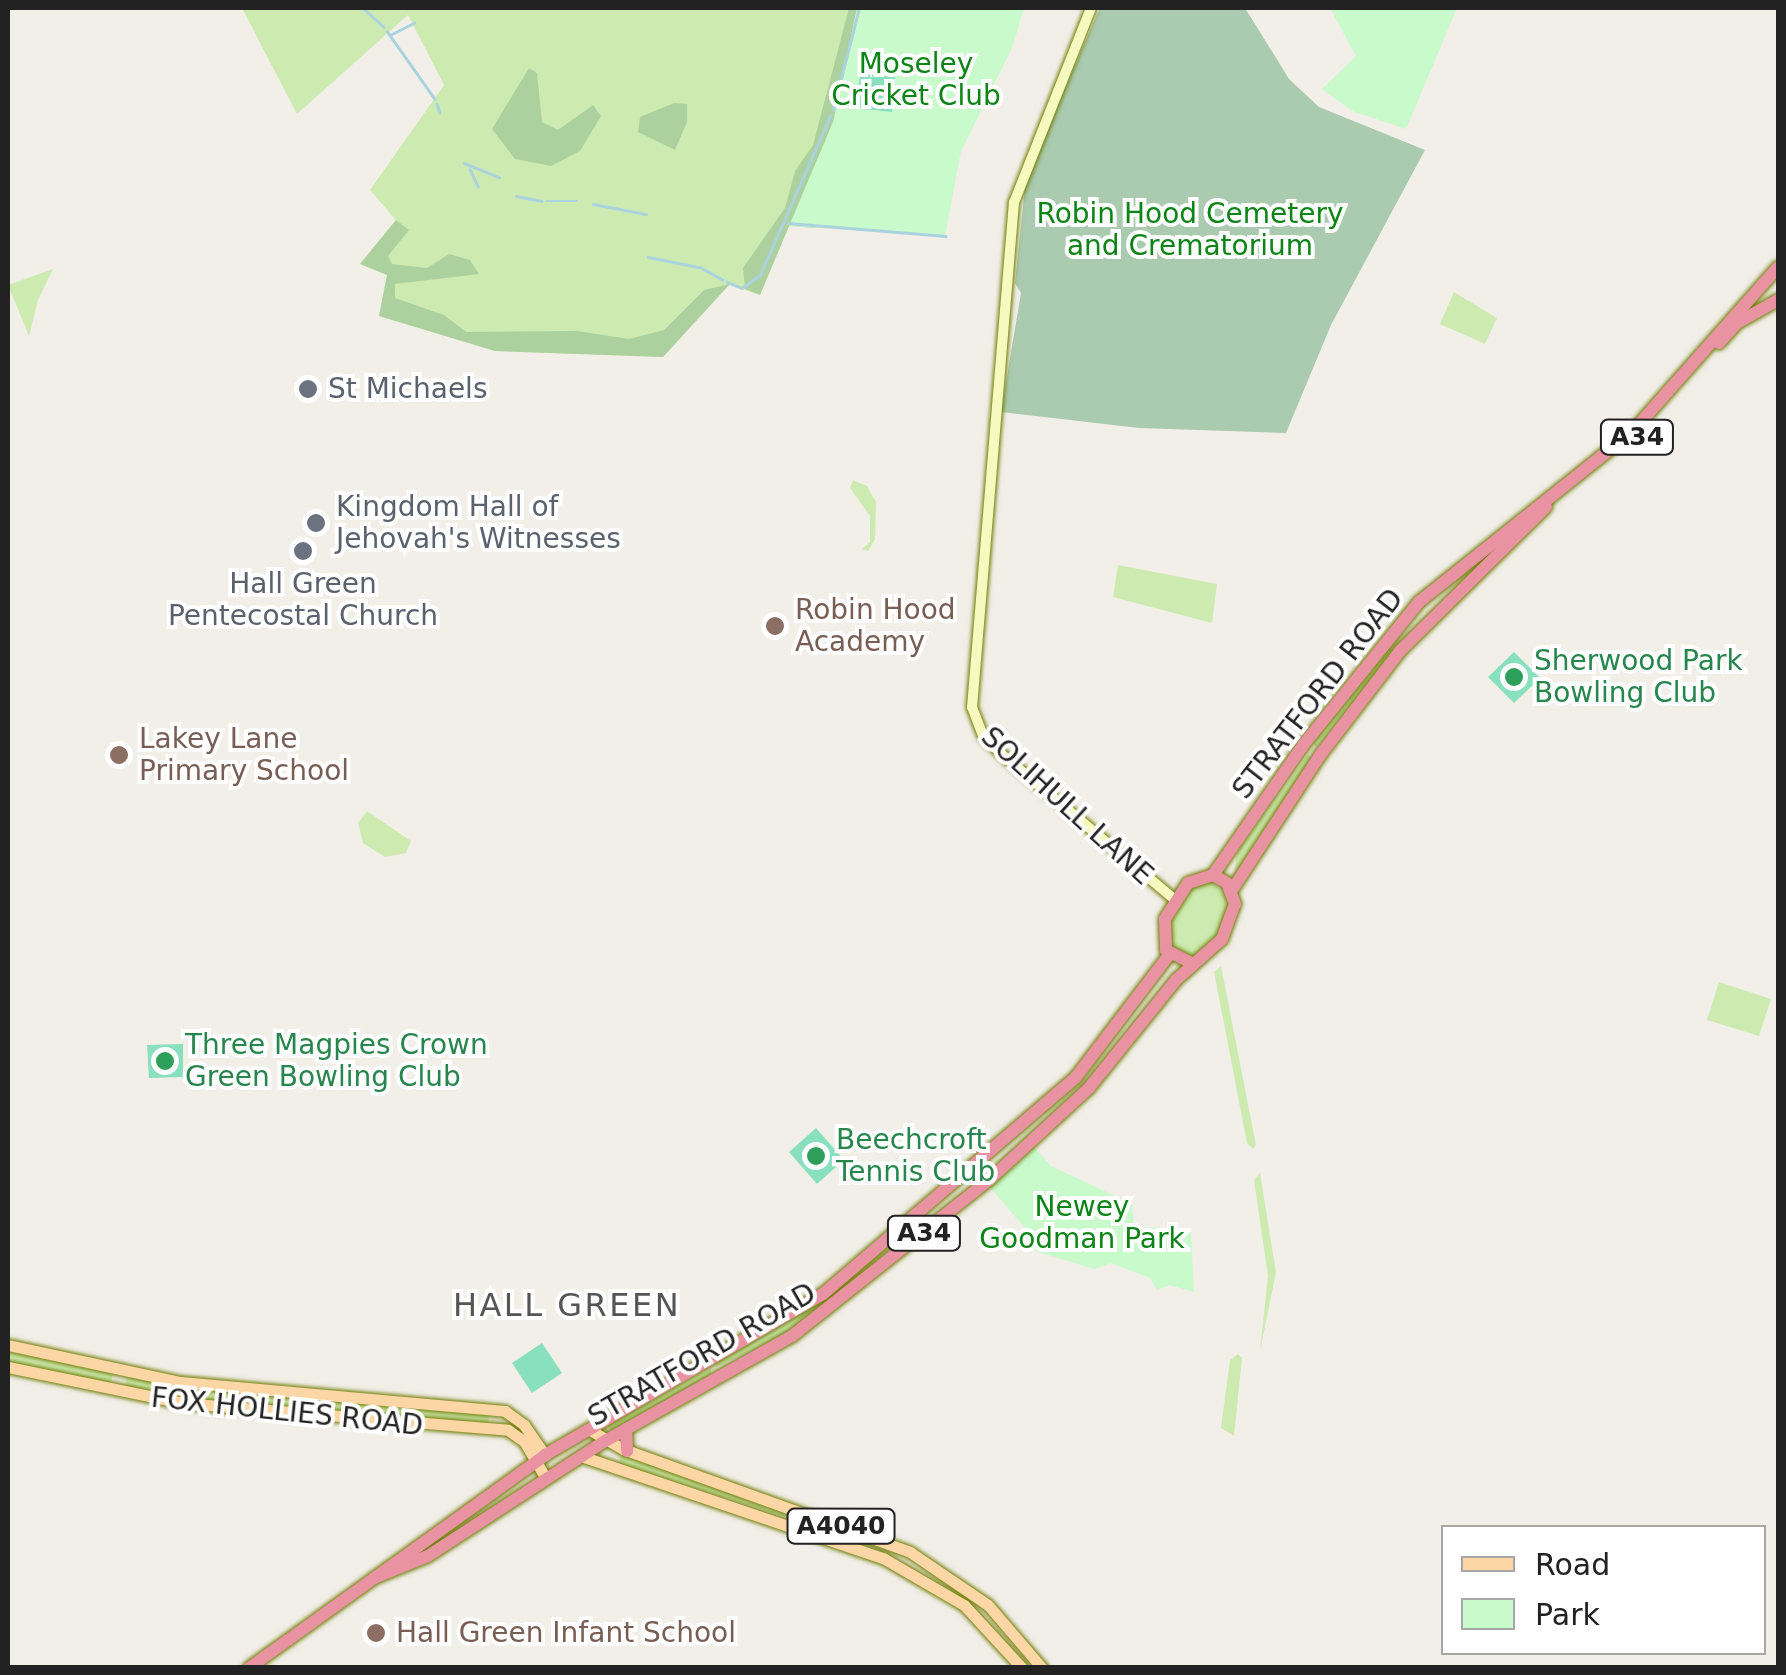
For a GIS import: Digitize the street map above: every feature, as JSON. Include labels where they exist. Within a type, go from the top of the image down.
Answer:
[{"type":"highway","name":"STRATFORD ROAD","points":[[1213,875],[1304,744],[1420,602],[1479,559],[1633,430],[1778,267]]},
{"type":"highway","name":"A34","points":[[1479,559],[1638,436],[1737,323],[1778,300]]},
{"type":"highway","name":"STRATFORD ROAD","points":[[1232,890],[1321,754],[1400,650],[1479,559]]},
{"type":"highway","points":[[1420,602],[1433,616]]},
{"type":"highway","points":[[1386,639],[1400,650]]},
{"type":"highway","points":[[1304,744],[1321,754]]},
{"type":"highway","points":[[1213,875],[1232,890],[1228,930],[1194,964],[1169,956],[1163,934],[1174,899],[1188,883],[1213,875]]},
{"type":"highway","name":"STRATFORD ROAD","points":[[407,1561],[541,1458],[823,1294],[1084,1070],[1169,956]]},
{"type":"highway","name":"STRATFORD ROAD","points":[[249,1668],[374,1578],[832,1309],[1089,1088],[1194,964]]},
{"type":"highway","points":[[936,1199],[947,1213]]},
{"type":"highway","points":[[710,1363],[718,1377]]},
{"type":"highway","points":[[625,1450],[626,1429]]},
{"type":"main road","name":"SOLIHULL LANE","points":[[1091,8],[1016,190],[984,525],[975,723],[1117,858],[1174,899]]},
{"type":"main road","name":"FOX HOLLIES ROAD","points":[[8,1345],[124,1372],[494,1410],[519,1420],[541,1458],[545,1477]]},
{"type":"main road","name":"FOX HOLLIES ROAD","points":[[8,1367],[120,1393],[261,1410],[514,1431],[541,1458]]},
{"type":"main road","points":[[120,1393],[124,1372]]},
{"type":"main road","points":[[261,1410],[263,1388]]},
{"type":"main road","points":[[491,1429],[494,1410]]},
{"type":"main road","name":"A4040","points":[[590,1430],[625,1450],[910,1552],[966,1586],[1042,1668]]},
{"type":"main road","points":[[614,1468],[612,1456],[625,1450]]},
{"type":"main road","name":"A4040","points":[[581,1456],[883,1558],[957,1600],[1022,1668]]},
{"type":"main road","points":[[838,1543],[842,1527]]},
{"type":"main road","points":[[957,1600],[966,1586]]},
{"type":"main road","points":[[1011,1653],[1022,1644]]},
{"type":"green space","points":[[242,8],[857,8],[833,122],[760,295],[729,284],[663,357],[495,351],[379,316],[387,275],[360,264],[396,220],[370,190],[444,85],[408,15],[297,114]]},
{"type":"green space","points":[[849,8],[866,8],[815,228],[789,226],[760,295],[745,289],[743,268],[785,208],[795,171],[813,145]]},
{"type":"green space","name":"Moseley Cricket Club","points":[[857,8],[1024,8],[1012,48],[961,151],[945,236],[789,226],[833,122]]},
{"type":"green space","name":"Robin Hood Cemetery and Crematorium","points":[[1100,8],[1245,8],[1289,79],[1319,107],[1425,150],[1331,325],[1286,433],[1139,428],[1001,412],[1021,293],[1015,283],[1026,177]]},
{"type":"green space","points":[[1330,8],[1457,8],[1406,129],[1352,111],[1322,89],[1356,56]]},
{"type":"green space","points":[[529,68],[537,73],[542,122],[558,130],[593,105],[601,116],[580,151],[551,166],[515,159],[492,129]]},
{"type":"green space","points":[[860,74],[895,77],[892,112],[856,108]]},
{"type":"green space","points":[[674,103],[687,104],[687,122],[675,150],[638,132],[640,117]]},
{"type":"green space","points":[[396,220],[409,230],[388,256],[392,264],[427,268],[449,254],[470,260],[479,274],[395,284],[395,298],[444,315],[466,332],[577,331],[629,339],[664,330],[704,290],[730,284],[663,357],[495,351],[379,316],[387,275],[360,264]]},
{"type":"green space","points":[[53,269],[38,300],[29,336],[8,285]]},
{"type":"green space","points":[[1454,292],[1497,318],[1485,344],[1440,324]]},
{"type":"green space","points":[[853,480],[867,486],[876,502],[875,539],[868,551],[862,549],[870,542],[870,516],[850,488]]},
{"type":"green space","points":[[1118,565],[1217,584],[1212,623],[1113,597]]},
{"type":"green space","points":[[1385,645],[1395,651],[1316,747],[1313,743]]},
{"type":"green space","name":"Sherwood Park Bowling Club","points":[[1514,652],[1540,678],[1514,703],[1488,677]]},
{"type":"green space","points":[[1308,754],[1311,759],[1234,875],[1237,853]]},
{"type":"green space","points":[[367,811],[411,841],[406,853],[385,857],[363,843],[358,823]]},
{"type":"green space","points":[[1211,882],[1230,897],[1222,930],[1200,955],[1187,959],[1170,946],[1170,924],[1192,888]]},
{"type":"green space","points":[[1221,966],[1256,1145],[1253,1149],[1247,1143],[1214,972]]},
{"type":"green space","points":[[1719,982],[1771,999],[1759,1036],[1707,1020]]},
{"type":"green space","name":"Three Magpies Crown Green Bowling Club","points":[[183,1044],[183,1077],[149,1078],[147,1045]]},
{"type":"green space","name":"Beechcroft Tennis Club","points":[[816,1128],[844,1160],[817,1184],[789,1152]]},
{"type":"green space","name":"Newey Goodman Park","points":[[1035,1148],[1051,1166],[1132,1204],[1134,1227],[1191,1229],[1194,1292],[1170,1285],[1157,1290],[1150,1278],[1111,1263],[1094,1269],[1035,1251],[1026,1242],[1030,1234],[990,1187]]},
{"type":"green space","points":[[1260,1173],[1276,1272],[1260,1351],[1268,1276],[1254,1180]]},
{"type":"green space","points":[[937,1208],[784,1335],[716,1367],[715,1362],[811,1307]]},
{"type":"green space","points":[[542,1343],[562,1373],[532,1393],[512,1363]]},
{"type":"green space","points":[[8,1350],[113,1374],[110,1386],[8,1362]]},
{"type":"green space","points":[[1238,1354],[1242,1358],[1234,1436],[1221,1428],[1230,1360]]},
{"type":"green space","points":[[711,1368],[711,1376],[612,1432],[608,1425]]},
{"type":"green space","points":[[127,1377],[256,1392],[254,1405],[155,1397],[124,1390]]},
{"type":"green space","points":[[267,1393],[489,1413],[488,1425],[265,1407]]},
{"type":"green space","points":[[621,1453],[830,1529],[830,1531],[619,1464]]},
{"type":"waterway","points":[[363,8],[384,27]]},
{"type":"waterway","points":[[833,110],[859,8]]},
{"type":"waterway","points":[[390,35],[414,23]]},
{"type":"waterway","points":[[387,31],[435,99]]},
{"type":"waterway","points":[[437,104],[440,113]]},
{"type":"waterway","points":[[727,282],[742,288],[760,275],[830,116]]},
{"type":"waterway","points":[[464,163],[499,177]]},
{"type":"waterway","points":[[470,169],[478,186]]},
{"type":"waterway","points":[[516,196],[542,201]]},
{"type":"waterway","points":[[547,201],[577,201]]},
{"type":"waterway","points":[[593,204],[646,214]]},
{"type":"waterway","points":[[788,223],[945,236]]},
{"type":"waterway","points":[[648,257],[698,267]]},
{"type":"waterway","points":[[700,267],[723,280]]},
{"type":"place","name":"St Michaels","points":[[308,389]]},
{"type":"place","name":"Kingdom Hall of Jehovah's Witnesses","points":[[316,523]]},
{"type":"place","name":"Hall Green Pentecostal Church","points":[[303,551]]},
{"type":"place","name":"Robin Hood Academy","points":[[775,626]]},
{"type":"place","name":"Sherwood Park Bowling Club","points":[[1514,677]]},
{"type":"place","name":"Lakey Lane Primary School","points":[[119,755]]},
{"type":"place","name":"Three Magpies Crown Green Bowling Club","points":[[165,1061]]},
{"type":"place","name":"Beechcroft Tennis Club","points":[[816,1156]]},
{"type":"place","name":"Hall Green Infant School","points":[[376,1633]]},
{"type":"district","name":"HALL GREEN","points":[[567,1305]]}]
